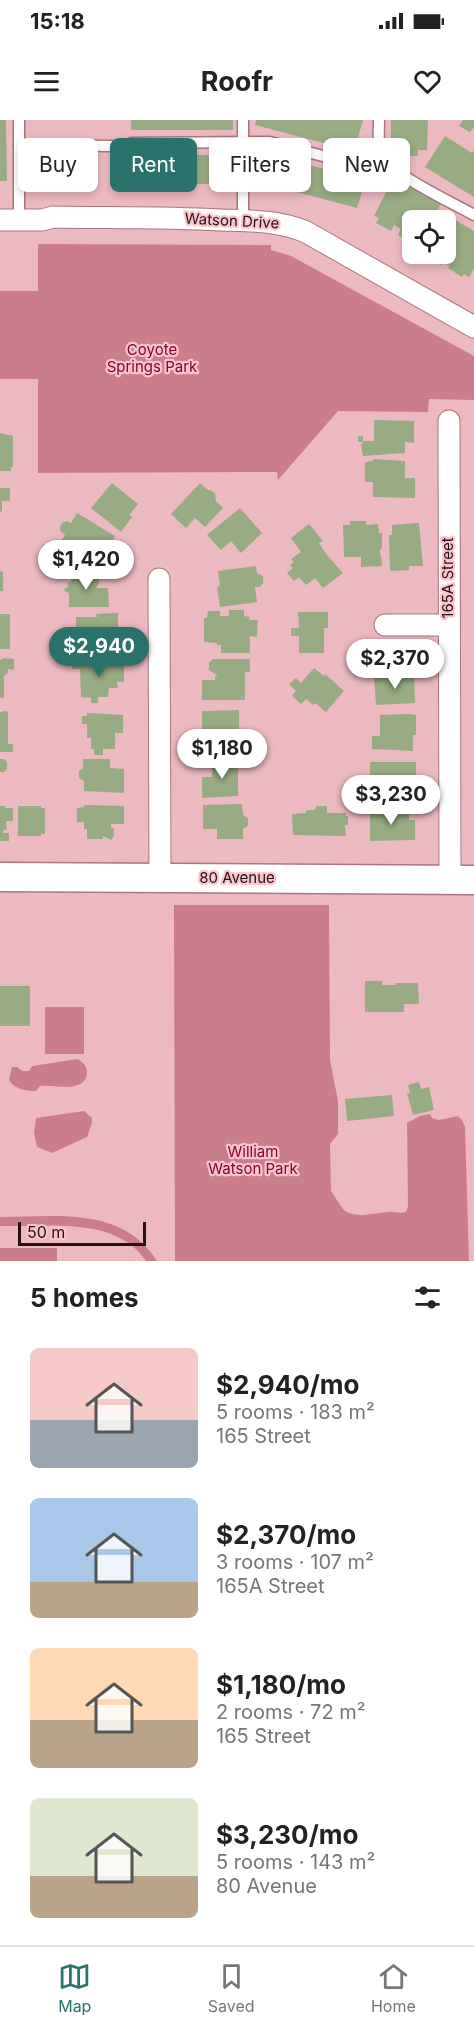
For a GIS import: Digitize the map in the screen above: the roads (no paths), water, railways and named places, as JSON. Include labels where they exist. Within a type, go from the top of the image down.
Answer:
[{"type":"street","name":"Watson Drive","points":[[9,220],[65,217],[243,220],[284,224],[306,232],[474,327]]},
{"type":"street","name":"165A Street","points":[[448,421],[448,625],[462,880]]},
{"type":"street","points":[[159,579],[160,878]]},
{"type":"street","points":[[385,625],[448,625]]},
{"type":"street","name":"80 Avenue","points":[[0,877],[462,880]]},
{"type":"lane","points":[[19,120],[19,138]]},
{"type":"lane","points":[[243,120],[243,138]]},
{"type":"lane","points":[[379,120],[380,151],[385,162],[474,215]]},
{"type":"lane","points":[[9,220],[18,152]]},
{"type":"lane","points":[[243,192],[243,220]]},
{"type":"park label","name":"Coyote Springs Park","points":[[152,358]]},
{"type":"park label","name":"William Watson Park","points":[[253,1160]]}]
